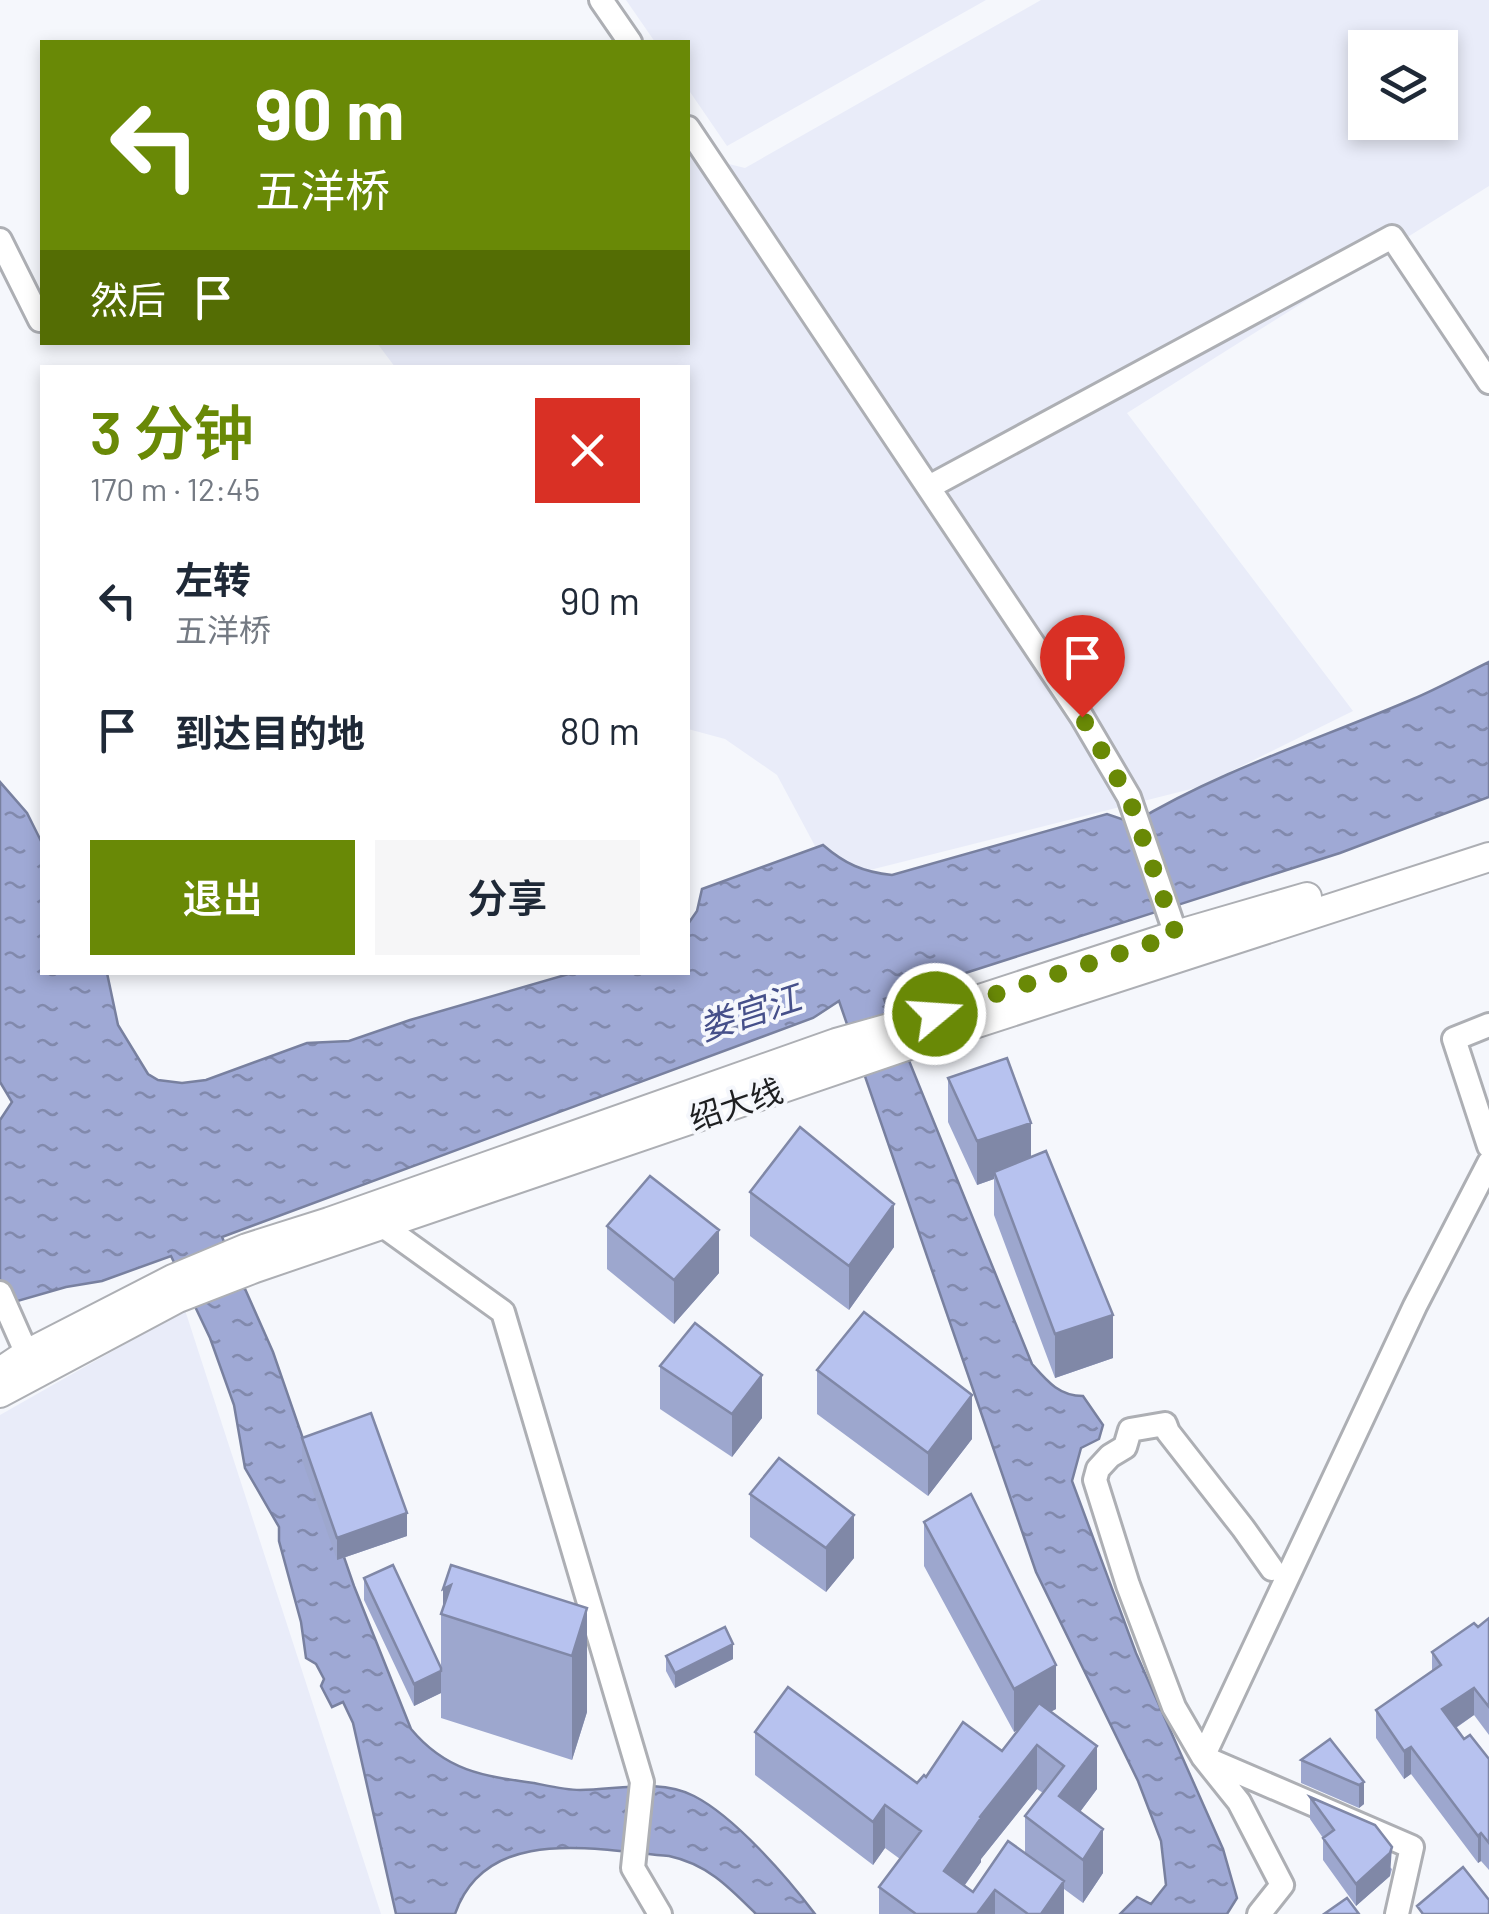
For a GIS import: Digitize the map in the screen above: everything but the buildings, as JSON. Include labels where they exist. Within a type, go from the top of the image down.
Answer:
[{"type":"main road","name":"绍大线","points":[[905,1035],[1176,935],[1489,843]]},
{"type":"main road","name":"绍大线","points":[[0,1372],[27,1354],[329,1222],[905,1035],[1489,858]]},
{"type":"main road","name":"绍大线","points":[[251,1258],[382,1225],[842,1055]]},
{"type":"main road","name":"绍大线","points":[[0,1393],[176,1288]]},
{"type":"street","points":[[601,0],[629,40]]},
{"type":"street","points":[[690,131],[1082,717],[1129,798],[1176,935]]},
{"type":"street","points":[[929,486],[1392,238],[1489,382]]},
{"type":"street","points":[[0,240],[40,320]]},
{"type":"street","points":[[1489,1025],[1454,1038],[1489,1146]]},
{"type":"street","points":[[1203,1757],[1415,1306],[1489,1163]]},
{"type":"street","points":[[382,1225],[503,1312],[642,1782],[632,1868],[660,1914]]},
{"type":"street","points":[[2,1299],[27,1354]]},
{"type":"street","points":[[1258,1914],[1282,1885],[1240,1802],[1203,1757],[1174,1707],[1097,1489],[1098,1470],[1125,1447],[1130,1430],[1164,1424],[1272,1569]]},
{"type":"street","points":[[1203,1757],[1412,1847],[1397,1914]]},
{"type":"shaded area","points":[[626,0],[986,0],[727,146],[690,92],[690,40],[654,40]]},
{"type":"shaded area","points":[[1041,0],[1489,0],[1489,186],[1127,413],[1353,711],[1199,787],[858,873],[815,846],[777,775],[725,739],[690,730],[690,365],[394,365],[378,345],[690,345],[690,154],[745,168]]},
{"type":"shaded area","points":[[185,1310],[381,1914],[0,1914],[0,1415]]},
{"type":"water","name":"娄宫江","points":[[1489,662],[1489,797],[1340,853],[884,999],[1032,1364],[1060,1390],[1083,1396],[1103,1425],[1099,1439],[1081,1448],[1072,1481],[1136,1653],[1223,1849],[1237,1898],[1227,1914],[1120,1914],[1137,1897],[1151,1904],[1166,1885],[1161,1841],[1138,1781],[1036,1572],[839,1001],[813,1018],[222,1237],[273,1352],[354,1586],[411,1729],[452,1763],[482,1774],[569,1789],[667,1787],[694,1796],[743,1833],[815,1914],[756,1914],[717,1878],[669,1856],[577,1848],[517,1855],[491,1866],[470,1885],[455,1914],[396,1914],[353,1723],[343,1702],[332,1707],[321,1686],[324,1679],[316,1664],[306,1658],[279,1527],[245,1468],[234,1405],[210,1338],[171,1256],[102,1281],[0,1306],[0,1120],[12,1102],[0,1082],[0,782],[27,813],[40,839],[40,975],[107,975],[118,1025],[148,1074],[158,1080],[182,1083],[206,1080],[307,1043],[349,1041],[565,975],[690,975],[690,921],[697,911],[702,889],[823,845],[855,866],[892,875],[1107,814],[1133,823],[1235,771],[1413,699]]},
{"type":"route","points":[[935,1014],[1176,935],[1129,798],[1082,717]]}]
